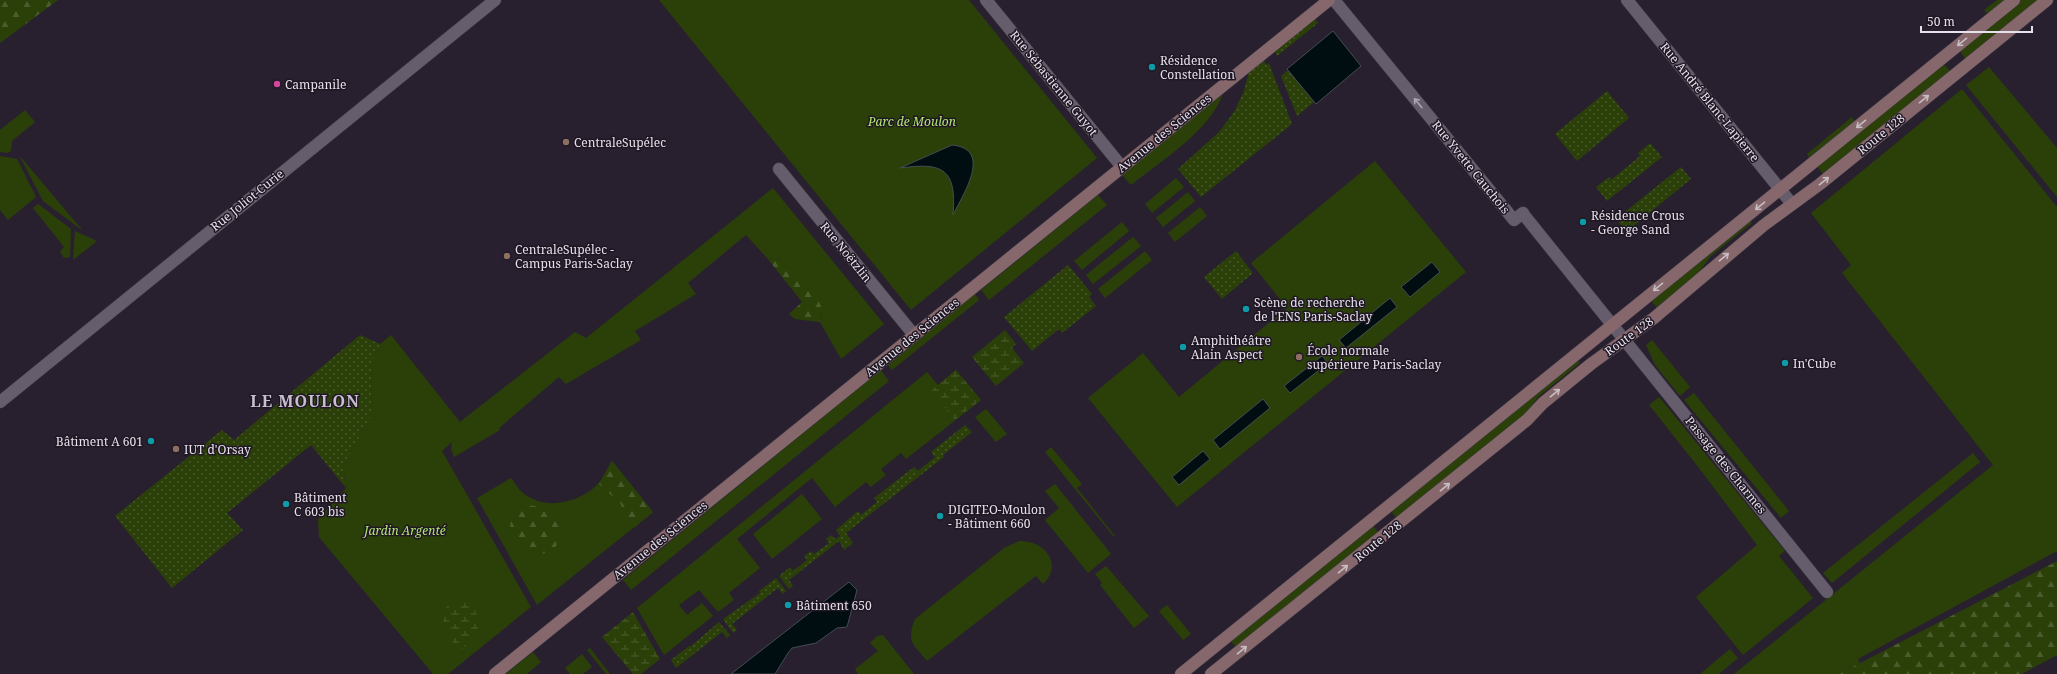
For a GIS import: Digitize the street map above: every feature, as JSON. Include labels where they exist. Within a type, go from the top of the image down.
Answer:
[{"type":"main road","name":"Avenue des Sciences","points":[[495,674],[1329,0]]},
{"type":"main road","name":"Route 128","points":[[1181,674],[2014,0]]},
{"type":"main road","name":"Route 128","points":[[1211,674],[1527,420],[1543,403],[1624,339],[1654,318],[1722,259],[1820,184],[2047,0]]},
{"type":"street","name":"Rue Joliot-Curie","points":[[0,402],[495,0]]},
{"type":"street","name":"Rue Sébastienne Guyot","points":[[986,0],[1122,167]]},
{"type":"street","name":"Rue Yvette Cauchois","points":[[1334,0],[1514,220],[1522,213],[1624,339]]},
{"type":"street","name":"Rue André Blanc-Lapierre","points":[[1627,0],[1792,204]]},
{"type":"street","name":"Rue Noëtzlin","points":[[779,169],[914,335]]},
{"type":"street","name":"Passage des Charmes","points":[[1624,339],[1827,592]]},
{"type":"green space","points":[[0,0],[58,0],[0,43]]},
{"type":"green space","name":"Parc de Moulon","points":[[659,0],[969,0],[1097,158],[911,310]]},
{"type":"green space","points":[[1997,0],[2006,0],[1988,14],[1984,10]]},
{"type":"green space","points":[[2021,0],[2040,0],[1966,60],[1959,50]]},
{"type":"green space","points":[[1315,19],[1318,23],[1277,56],[1275,51]]},
{"type":"green space","points":[[1263,58],[1266,65],[1269,63],[1292,124],[1201,197],[1178,169],[1219,132],[1234,112],[1244,91],[1250,68]]},
{"type":"green space","points":[[1943,63],[1951,72],[1824,175],[1817,166]]},
{"type":"green space","points":[[1989,67],[2057,148],[2057,197],[1966,85]]},
{"type":"green space","points":[[1288,70],[1314,102],[1297,116],[1281,76]]},
{"type":"green space","points":[[1962,89],[2057,207],[2057,551],[1858,659],[1860,663],[1839,674],[1734,674],[1993,465],[1842,273],[1851,265],[1811,213]]},
{"type":"green space","points":[[1607,91],[1629,118],[1577,161],[1555,134]]},
{"type":"green space","points":[[1223,93],[1217,106],[1197,132],[1184,144],[1131,185],[1122,175]]},
{"type":"green space","points":[[25,110],[35,122],[12,141],[11,151],[7,153],[0,152],[0,130]]},
{"type":"green space","points":[[1852,117],[1855,122],[1810,159],[1807,154]]},
{"type":"green space","points":[[1650,143],[1662,157],[1607,201],[1596,187],[1609,177],[1611,180],[1640,156],[1638,153]]},
{"type":"green space","points":[[19,155],[83,231],[43,201]]},
{"type":"green space","points":[[0,156],[17,159],[36,197],[8,220],[0,210]]},
{"type":"green space","points":[[1375,161],[1466,272],[1177,507],[1088,398],[1143,353],[1179,397],[1287,308],[1251,263]]},
{"type":"green space","points":[[1681,167],[1691,179],[1626,232],[1616,219]]},
{"type":"green space","points":[[1176,178],[1184,187],[1152,213],[1145,204]]},
{"type":"green space","name":"Jardin Argenté","points":[[773,188],[884,324],[841,359],[820,322],[822,312],[783,260],[767,258],[746,235],[688,283],[696,294],[635,331],[641,340],[566,384],[559,377],[499,428],[500,430],[454,457],[451,449],[452,442],[442,451],[531,607],[448,674],[433,674],[319,537],[318,519],[346,488],[343,466],[372,414],[371,364],[380,344],[391,335],[460,422],[575,332],[586,338]]},
{"type":"green space","points":[[1188,192],[1195,201],[1163,227],[1156,218]]},
{"type":"green space","points":[[1098,195],[1107,205],[989,300],[981,290]]},
{"type":"green space","points":[[38,204],[71,229],[70,257],[64,258],[60,252],[64,247],[33,208]]},
{"type":"green space","points":[[1200,207],[1207,216],[1175,242],[1168,233]]},
{"type":"green space","points":[[1749,220],[1752,223],[1711,256],[1692,281],[1658,309],[1650,299]]},
{"type":"green space","points":[[1122,222],[1129,231],[1082,270],[1074,261]]},
{"type":"green space","points":[[75,231],[97,241],[73,260]]},
{"type":"green space","points":[[1133,237],[1141,246],[1093,284],[1086,275]]},
{"type":"green space","points":[[1145,251],[1152,260],[1105,298],[1098,289]]},
{"type":"green space","points":[[1236,251],[1253,273],[1222,299],[1204,277]]},
{"type":"green space","points":[[767,258],[783,260],[808,287],[817,298],[821,306],[822,313],[820,322],[795,319],[789,314],[802,302]]},
{"type":"green space","points":[[1068,265],[1092,294],[1089,297],[1096,306],[1062,333],[1059,329],[1032,351],[1004,317]]},
{"type":"green space","points":[[975,294],[979,300],[892,370],[888,365]]},
{"type":"green space","points":[[1005,330],[1016,344],[1012,348],[1024,363],[996,386],[972,357]]},
{"type":"green space","points":[[360,335],[380,344],[371,364],[372,414],[343,466],[346,488],[311,445],[227,513],[243,530],[172,588],[115,516],[222,430],[234,440]]},
{"type":"green space","points":[[1652,340],[1690,387],[1680,396],[1655,365],[1646,345]]},
{"type":"green space","points":[[1577,360],[1580,363],[1538,397],[1523,419],[1398,520],[1391,511]]},
{"type":"green space","points":[[881,370],[889,381],[631,590],[623,580]]},
{"type":"green space","points":[[956,370],[981,400],[906,459],[901,453],[881,469],[886,475],[871,487],[866,482],[835,507],[812,478],[737,539],[760,568],[729,593],[734,600],[718,612],[699,590],[679,605],[687,615],[702,603],[713,616],[664,655],[637,608],[927,372],[938,385]]},
{"type":"green space","points":[[956,370],[981,400],[955,420],[931,391]]},
{"type":"green space","points":[[1694,393],[1789,511],[1781,518],[1684,400]]},
{"type":"green space","points":[[1659,397],[1785,551],[1779,556],[1813,598],[1743,655],[1696,597],[1757,545],[1649,405]]},
{"type":"green space","points":[[986,409],[1007,434],[996,442],[975,417]]},
{"type":"green space","points":[[965,425],[972,432],[943,455],[944,457],[846,533],[853,543],[844,550],[839,541],[789,580],[793,586],[789,589],[779,576],[790,567],[793,571],[807,560],[804,556],[811,551],[814,554],[829,543],[826,539],[831,535],[835,539],[840,536],[836,530],[858,511],[861,515],[877,502],[874,498],[914,467],[918,471],[935,457],[931,452]]},
{"type":"green space","points":[[1051,447],[1082,484],[1077,488],[1115,536],[1114,537],[1045,452]]},
{"type":"green space","points":[[1973,453],[1980,462],[1832,583],[1823,573]]},
{"type":"green space","points":[[612,461],[653,512],[537,605],[477,498],[511,478],[523,493],[532,499],[551,503],[571,500],[581,496],[597,485]]},
{"type":"green space","points":[[612,461],[653,512],[634,528],[630,518],[623,518],[621,504],[599,484]]},
{"type":"green space","points":[[1055,484],[1111,554],[1088,573],[1045,520],[1059,508],[1045,491]]},
{"type":"green space","points":[[802,494],[822,519],[772,559],[753,534]]},
{"type":"green space","points":[[522,505],[545,509],[562,523],[555,550],[545,553],[531,554],[517,549],[510,527],[512,514]]},
{"type":"green space","points":[[1373,526],[1380,534],[1237,649],[1230,640]]},
{"type":"green space","points":[[1019,541],[1036,544],[1048,555],[1051,561],[1052,569],[1043,584],[1036,576],[927,661],[912,642],[911,633],[915,619],[1004,548]]},
{"type":"green space","points":[[2057,561],[2057,655],[2022,674],[1839,674]]},
{"type":"green space","points":[[1106,566],[1149,616],[1134,628],[1100,585],[1102,583],[1095,574]]},
{"type":"green space","points":[[776,578],[786,591],[783,594],[778,588],[732,624],[737,630],[733,633],[723,619],[760,593],[759,591]]},
{"type":"green space","points":[[472,601],[477,618],[478,630],[472,641],[457,652],[442,618],[447,606]]},
{"type":"green space","points":[[1167,605],[1191,634],[1183,640],[1159,611]]},
{"type":"green space","points":[[633,612],[660,659],[641,674],[633,674],[602,637]]},
{"type":"green space","points":[[719,622],[730,635],[727,638],[722,632],[676,668],[671,660],[689,646],[690,647]]},
{"type":"green space","points":[[883,635],[914,674],[858,674],[855,669],[878,651],[870,643],[877,636]]},
{"type":"green space","points":[[590,648],[610,674],[606,674],[587,650]]},
{"type":"green space","points":[[1730,649],[1738,658],[1719,674],[1700,674]]},
{"type":"green space","points":[[533,652],[541,662],[527,674],[506,674]]},
{"type":"green space","points":[[582,654],[592,667],[583,674],[570,674],[565,668]]},
{"type":"shaded area","points":[[1333,31],[1361,66],[1316,104],[1287,69]]},
{"type":"shaded area","points":[[952,145],[964,148],[971,155],[973,164],[972,174],[968,186],[953,215],[954,200],[952,187],[949,178],[944,172],[937,168],[927,166],[900,168]]},
{"type":"shaded area","points":[[1432,262],[1440,272],[1410,297],[1401,287]]},
{"type":"shaded area","points":[[1390,298],[1397,307],[1346,348],[1339,340]]},
{"type":"shaded area","points":[[1322,356],[1328,363],[1290,393],[1284,386]]},
{"type":"shaded area","points":[[1263,399],[1270,408],[1220,449],[1213,440]]},
{"type":"shaded area","points":[[1203,451],[1210,459],[1179,485],[1172,477]]},
{"type":"shaded area","points":[[849,582],[857,590],[847,627],[837,628],[816,643],[792,648],[775,674],[731,674]]},
{"type":"place","name":"Résidence Constellation","points":[[1152,67]]},
{"type":"place","name":"Campanile","points":[[277,84]]},
{"type":"place","name":"CentraleSupélec","points":[[566,142]]},
{"type":"place","name":"Résidence Crous - George Sand","points":[[1583,222]]},
{"type":"place","name":"CentraleSupélec - Campus Paris-Saclay","points":[[507,256]]},
{"type":"place","name":"Scène de recherche de l'ENS Paris-Saclay","points":[[1246,309]]},
{"type":"place","name":"Amphithéâtre Alain Aspect","points":[[1183,347]]},
{"type":"place","name":"École normale supérieure Paris-Saclay","points":[[1299,357]]},
{"type":"place","name":"In'Cube","points":[[1785,363]]},
{"type":"place","name":"Bâtiment A 601","points":[[151,441]]},
{"type":"place","name":"IUT d'Orsay","points":[[176,449]]},
{"type":"place","name":"Bâtiment C 603 bis","points":[[286,504]]},
{"type":"place","name":"DIGITEO-Moulon - Bâtiment 660","points":[[940,516]]},
{"type":"place","name":"Bâtiment 650","points":[[788,605]]},
{"type":"district","name":"LE MOULON","points":[[305,401]]}]
